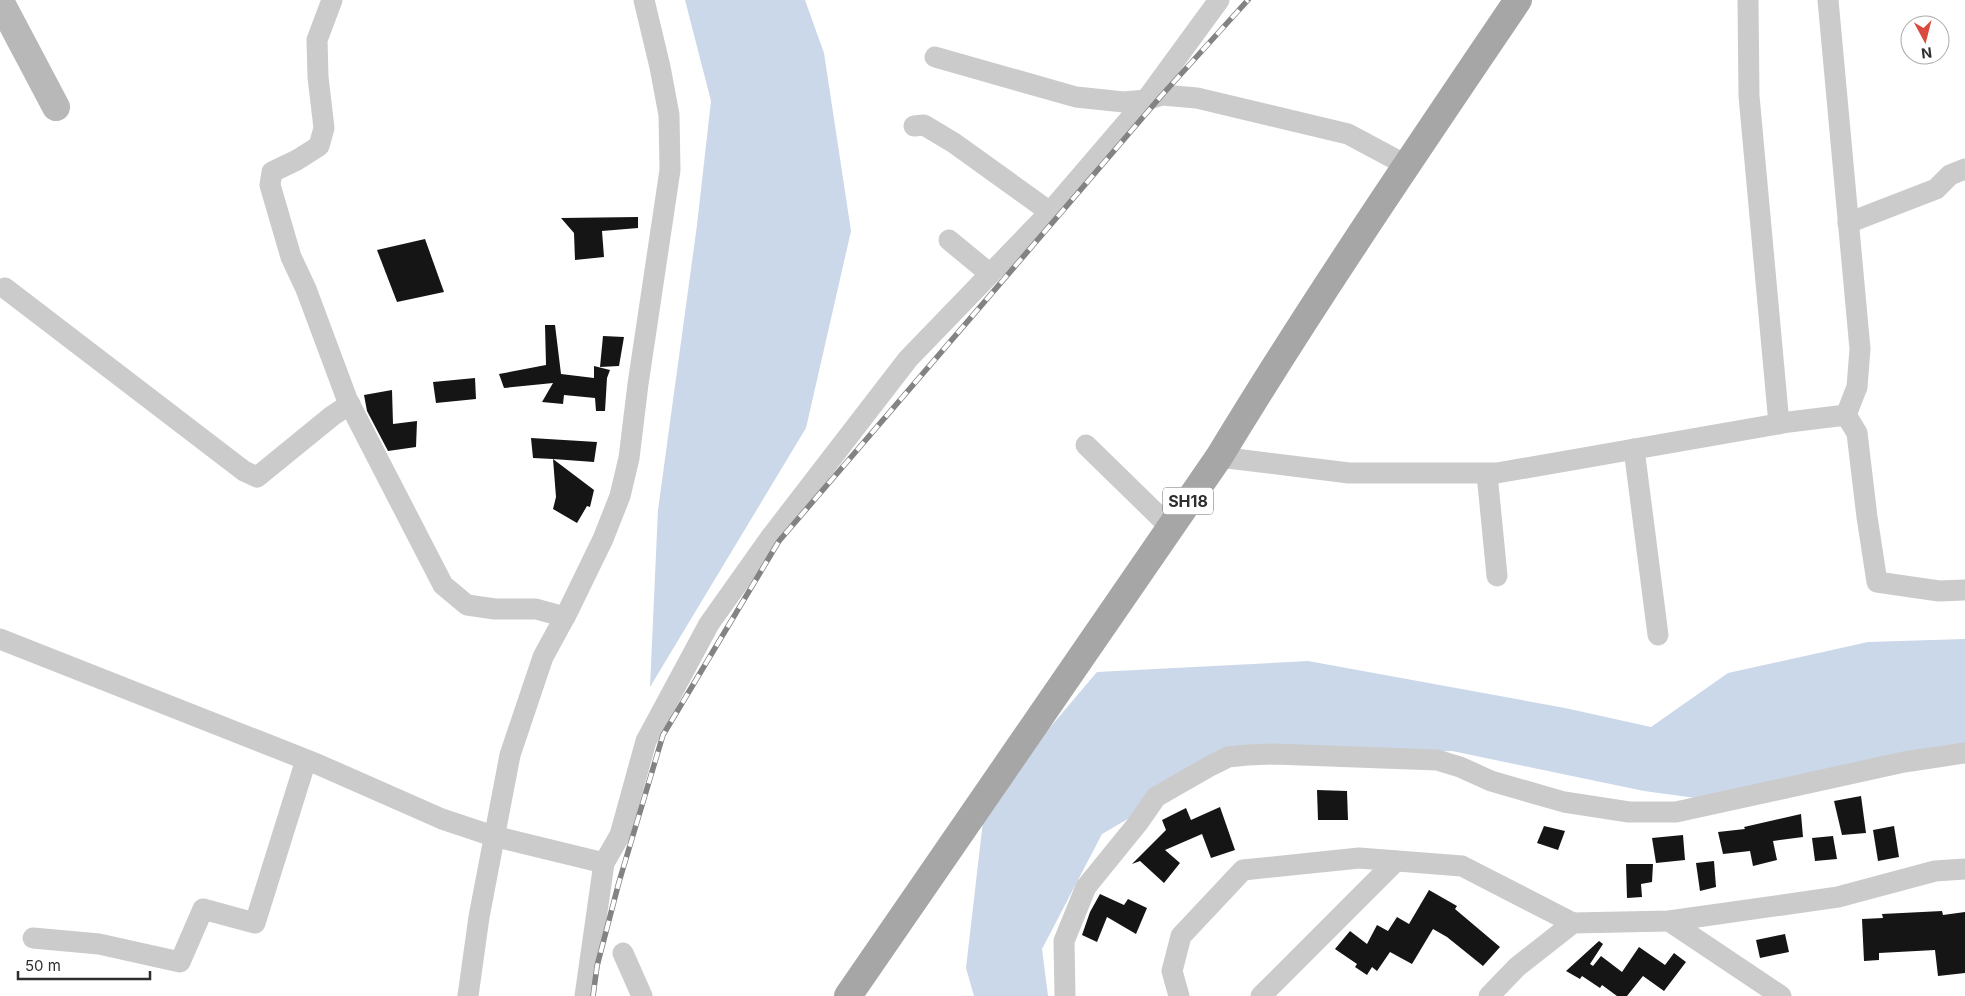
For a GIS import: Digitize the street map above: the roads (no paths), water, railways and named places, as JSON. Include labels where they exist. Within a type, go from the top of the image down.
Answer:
[{"type":"main road","name":"SH18","points":[[848,996],[1219,458],[1273,368],[1406,165],[1518,0]]},
{"type":"street","points":[[332,0],[317,40],[318,77],[324,128],[319,146],[272,172],[270,186],[291,257],[306,289],[350,404],[443,585],[467,605],[495,609],[536,610],[565,617]]},
{"type":"street","points":[[468,996],[493,836],[513,746],[543,657],[603,539],[620,496],[629,458],[638,384],[670,170],[669,115],[644,0]]},
{"type":"street","points":[[584,996],[604,863],[620,836],[646,741],[710,624],[770,538],[908,359],[1050,212],[1146,100],[1219,0]]},
{"type":"street","points":[[1748,0],[1749,96],[1779,424]]},
{"type":"street","points":[[1828,0],[1860,349],[1857,387],[1846,415]]},
{"type":"street","points":[[0,1],[56,107]]},
{"type":"street","points":[[935,58],[1076,97],[1124,102],[1146,100],[1162,95],[1197,98],[1348,134],[1406,165]]},
{"type":"street","points":[[914,126],[924,125],[954,143],[1050,212]]},
{"type":"street","points":[[1848,223],[1936,189],[1950,175],[1965,169]]},
{"type":"street","points":[[949,240],[989,273]]},
{"type":"street","points":[[5,288],[244,471],[257,477],[332,416],[350,404]]},
{"type":"street","points":[[1219,458],[1349,473],[1497,474],[1779,424],[1846,415]]},
{"type":"street","points":[[1846,415],[1857,432],[1877,582],[1939,591],[1965,590]]},
{"type":"street","points":[[1086,446],[1170,527]]},
{"type":"street","points":[[1634,449],[1658,635]]},
{"type":"street","points":[[1487,474],[1497,576]]},
{"type":"street","points":[[0,639],[306,760],[442,819],[493,836],[604,863]]},
{"type":"street","points":[[1065,996],[1064,941],[1086,887],[1138,823],[1156,797],[1228,757],[1274,754],[1437,760],[1460,767],[1491,781],[1564,802],[1629,812],[1676,812],[1904,762],[1965,753]]},
{"type":"street","points":[[33,938],[98,944],[180,962],[203,909],[255,923],[274,855],[306,760]]},
{"type":"street","points":[[1179,996],[1172,971],[1181,936],[1243,870],[1360,858],[1462,866],[1573,923],[1669,921],[1838,897],[1935,871],[1965,869]]},
{"type":"street","points":[[1262,996],[1396,861]]},
{"type":"street","points":[[1669,921],[1781,996]]},
{"type":"street","points":[[1489,996],[1517,967],[1573,923]]},
{"type":"street","points":[[623,953],[642,996]]},
{"type":"water","points":[[685,0],[805,0],[824,53],[851,231],[806,428],[650,687],[658,510],[697,225],[711,101]]},
{"type":"water","points":[[1965,639],[1965,759],[1740,804],[1644,791],[1452,751],[1231,759],[1102,834],[1042,949],[1048,996],[974,996],[966,968],[985,804],[1097,672],[1308,661],[1565,708],[1651,727],[1728,673],[1868,642]]},
{"type":"railway","points":[[593,996],[597,966],[619,882],[663,735],[779,541],[1162,95],[1248,0]]}]
